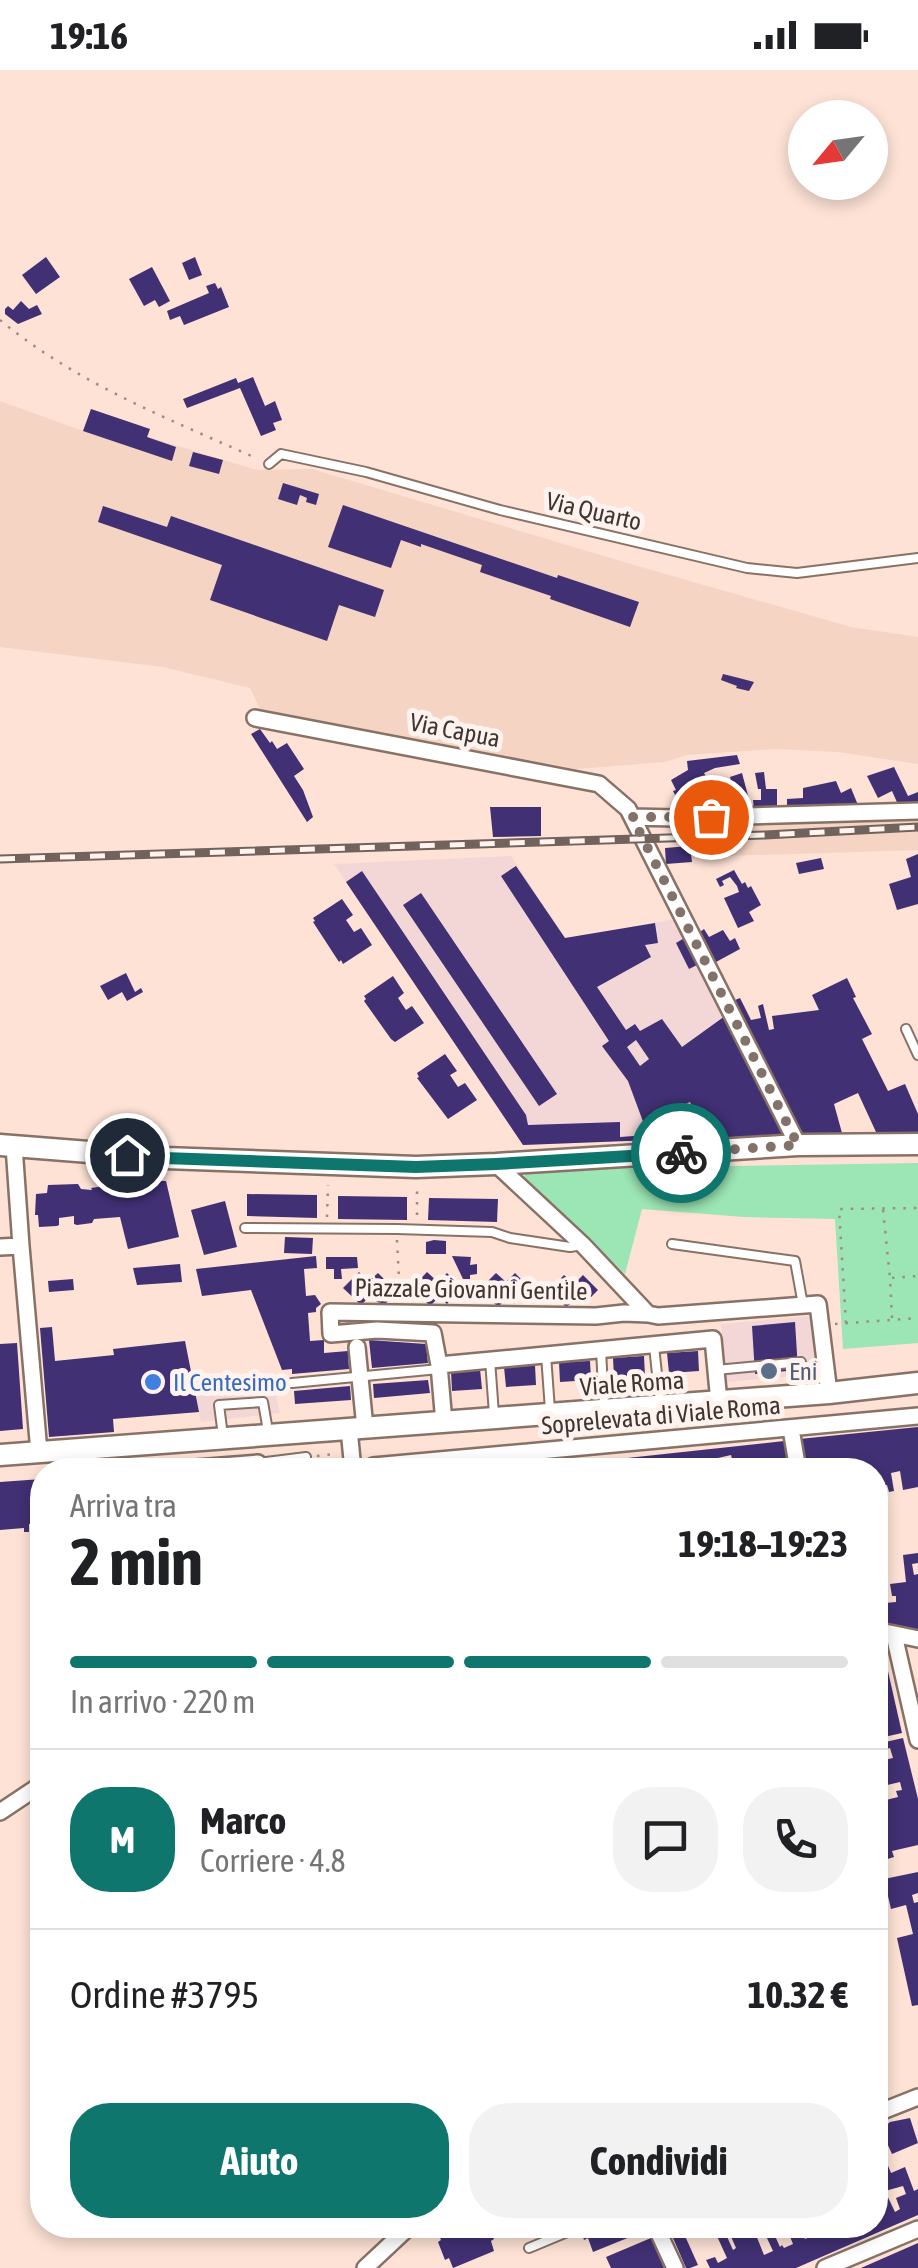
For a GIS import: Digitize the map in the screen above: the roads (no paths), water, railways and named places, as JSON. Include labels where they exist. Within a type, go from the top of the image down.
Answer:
[{"type":"main road","points":[[7,1146],[164,1158],[416,1167],[798,1145],[918,1144]]},
{"type":"main road","name":"Viale Roma","points":[[0,1456],[719,1402],[918,1383]]},
{"type":"street","name":"Via Capua","points":[[255,718],[599,784],[628,809],[798,1145]]},
{"type":"street","points":[[632,817],[918,811]]},
{"type":"street","points":[[7,1146],[21,1246],[39,1452]]},
{"type":"street","points":[[496,1164],[583,1245],[648,1314],[818,1304],[829,1393]]},
{"type":"street","points":[[0,1248],[21,1246]]},
{"type":"street","name":"Piazzale Giovanni Gentile","points":[[439,1367],[434,1333],[377,1330],[332,1334],[330,1312],[648,1314]]},
{"type":"street","points":[[444,1423],[439,1367],[713,1338],[719,1402]]},
{"type":"street","points":[[352,1458],[360,1377],[357,1347]]},
{"type":"street","name":"Soprelevata di Viale Roma","points":[[462,1458],[918,1416]]},
{"type":"street","points":[[791,1429],[796,1458]]},
{"type":"street","points":[[528,1452],[529,1458]]},
{"type":"street","points":[[888,1634],[918,1640]]},
{"type":"street","points":[[894,1636],[918,1740]]},
{"type":"street","points":[[0,1812],[30,1792]]},
{"type":"street","points":[[888,2109],[918,2097]]},
{"type":"street","points":[[825,2268],[918,2229]]},
{"type":"street","points":[[365,2268],[397,2238]]},
{"type":"street","points":[[661,2238],[675,2268]]},
{"type":"lane","name":"Via Quarto","points":[[269,464],[281,454],[349,468],[500,510],[747,568],[797,572],[918,558]]},
{"type":"lane","points":[[906,1028],[918,1054]]},
{"type":"lane","points":[[245,1228],[492,1232],[570,1248],[583,1245]]},
{"type":"lane","points":[[672,1244],[795,1261],[804,1305]]},
{"type":"lane","points":[[654,1344],[660,1406]]},
{"type":"lane","points":[[600,1350],[604,1410]]},
{"type":"lane","points":[[546,1355],[550,1414]]},
{"type":"lane","points":[[490,1360],[494,1419]]},
{"type":"lane","points":[[716,1370],[825,1360]]},
{"type":"lane","points":[[801,1362],[803,1395]]},
{"type":"lane","points":[[292,1383],[439,1367]]},
{"type":"lane","points":[[223,1439],[218,1405],[263,1402],[268,1436]]},
{"type":"lane","points":[[301,1458],[306,1457]]},
{"type":"lane","points":[[529,2248],[552,2238]]},
{"type":"railway","points":[[0,859],[918,827]]},
{"type":"place","name":"Eni","points":[[769,1371]]},
{"type":"place","name":"Il Centesimo","points":[[153,1382]]}]
